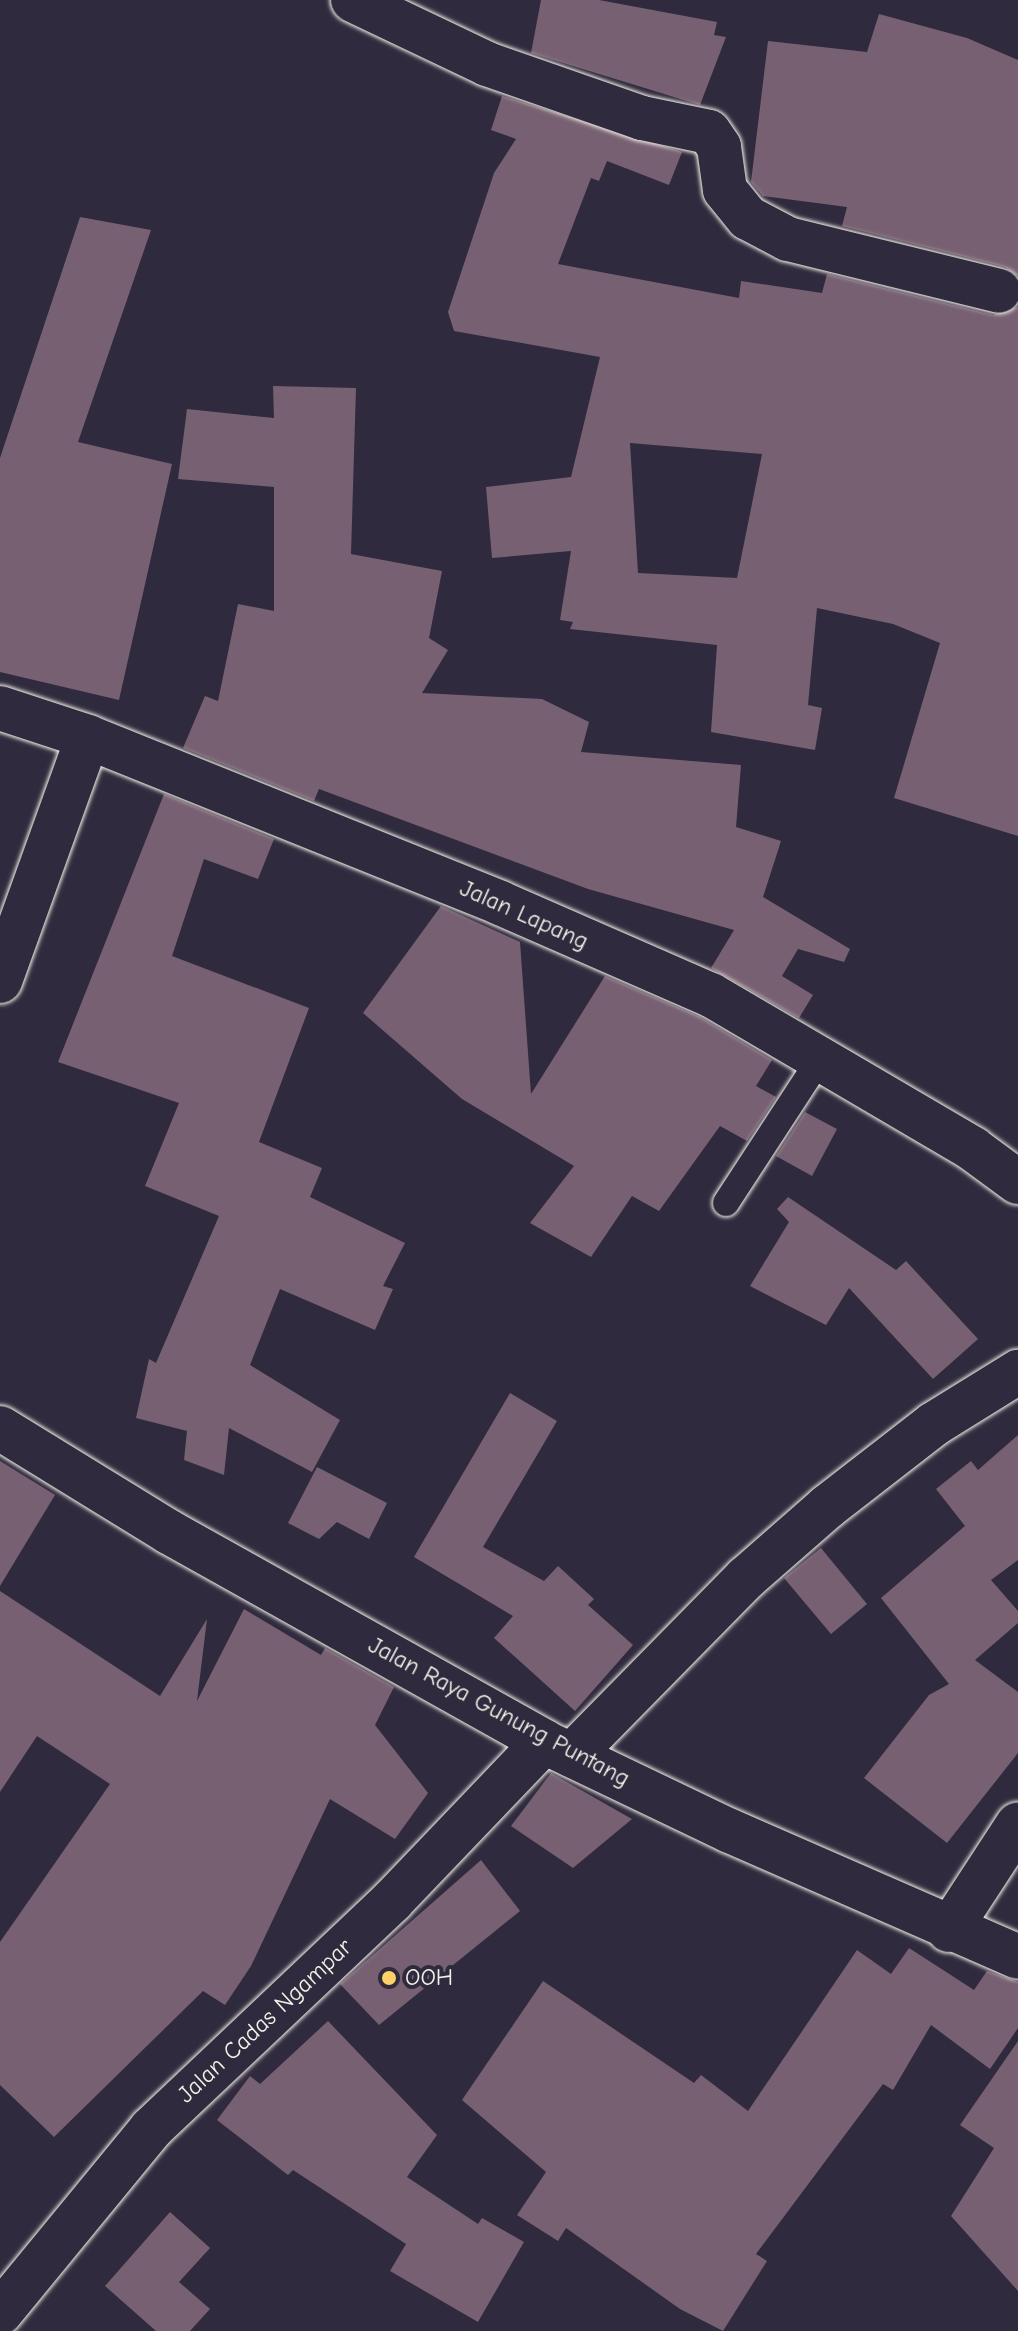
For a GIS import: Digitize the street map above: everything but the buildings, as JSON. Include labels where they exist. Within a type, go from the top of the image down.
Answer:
[{"type":"street","points":[[353,0],[487,64],[642,118],[709,132],[719,147],[725,190],[748,218],[788,239],[999,291]]},
{"type":"street","name":"Jalan Lapang","points":[[0,708],[88,737],[711,995],[1018,1182]]},
{"type":"street","points":[[0,981],[88,737]]},
{"type":"street","name":"Jalan Cadas Ngampar","points":[[0,2313],[151,2129],[392,1901],[827,1507],[934,1424],[1018,1372]]},
{"type":"street","name":"Jalan Raya Gunung Puntang","points":[[0,1428],[169,1532],[558,1748],[949,1930],[1018,1957]]},
{"type":"street","points":[[949,1930],[1018,1824]]},
{"type":"lane","points":[[726,1203],[820,1059]]},
{"type":"place","name":"OOH","points":[[389,1978]]}]
